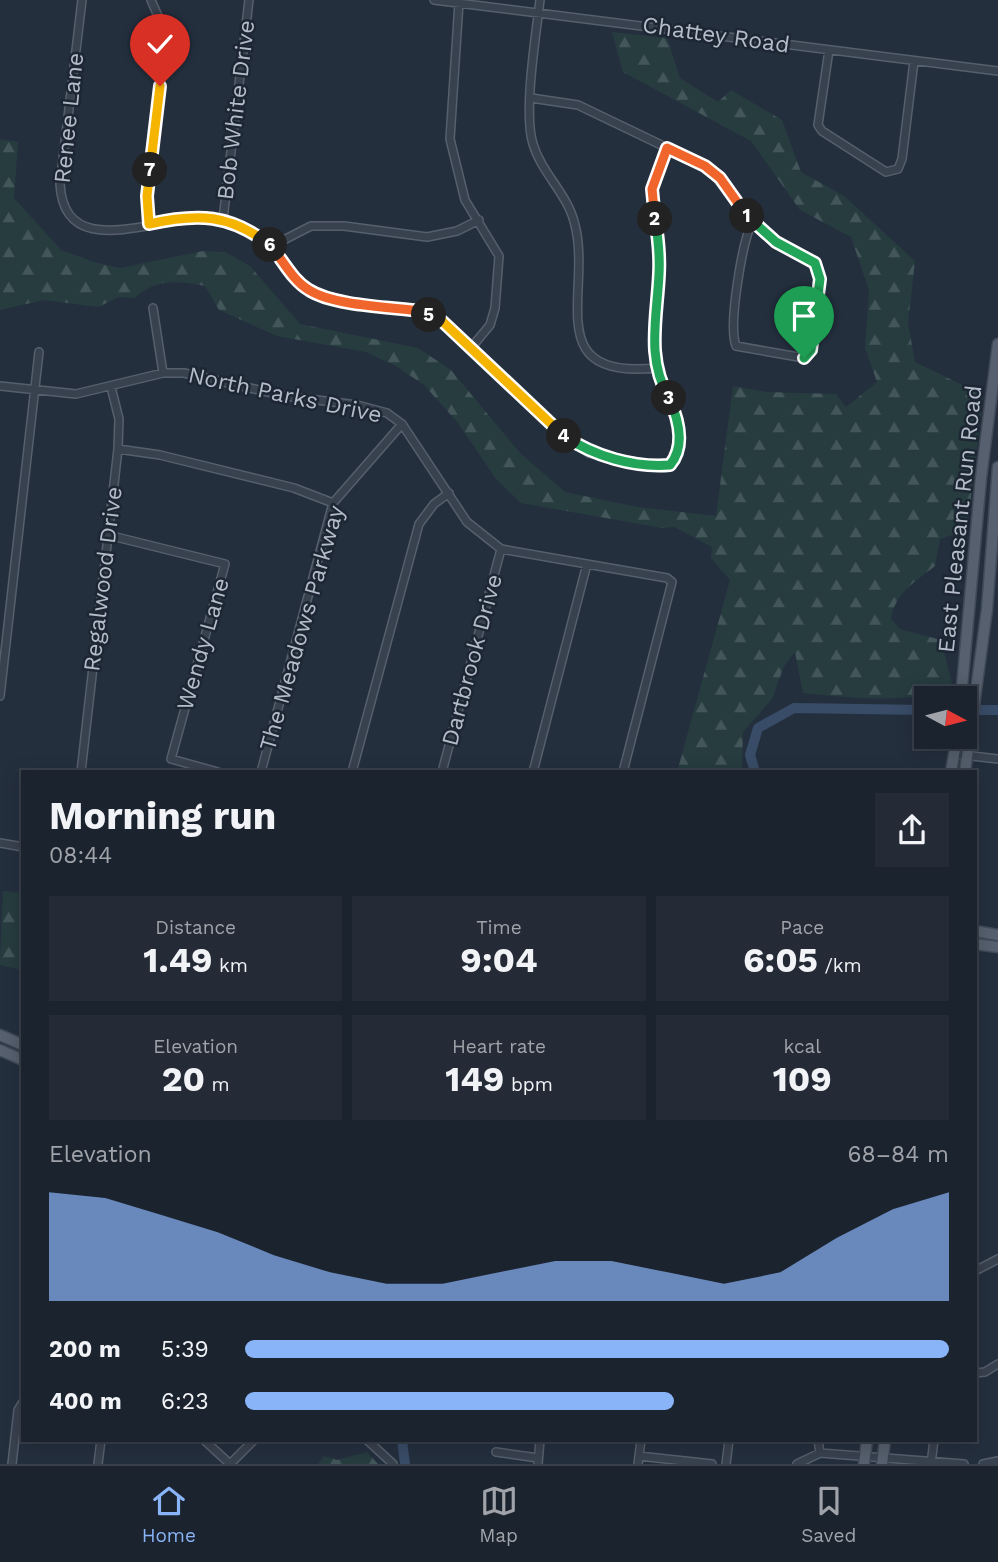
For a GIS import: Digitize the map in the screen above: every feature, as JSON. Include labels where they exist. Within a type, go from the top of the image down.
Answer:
[{"type":"main road","name":"East Pleasant Run Road","points":[[963,686],[981,478],[995,387],[998,344]]},
{"type":"main road","name":"East Pleasant Run Road","points":[[965,770],[980,670],[998,467]]},
{"type":"main road","points":[[975,556],[992,557]]},
{"type":"main road","points":[[951,770],[956,749]]},
{"type":"main road","points":[[977,932],[998,935]]},
{"type":"main road","points":[[977,944],[998,947]]},
{"type":"main road","points":[[21,1044],[4,1037],[2,1051],[21,1059]]},
{"type":"main road","points":[[882,1460],[884,1442]]},
{"type":"street","name":"Renee Lane","points":[[82,0],[60,184],[61,199],[76,220],[98,232],[202,217],[223,219],[251,230],[272,246],[294,277],[309,290],[332,299],[421,311],[442,321],[561,434],[589,453],[657,466],[670,465],[676,451],[680,425],[656,368]]},
{"type":"street","points":[[149,224],[147,196],[165,32],[151,0]]},
{"type":"street","name":"Bob White Drive","points":[[223,219],[249,0]]},
{"type":"street","name":"Chattey Road","points":[[434,0],[998,71]]},
{"type":"street","points":[[540,0],[531,98],[533,143],[542,165],[564,197],[575,222],[580,273],[575,311],[578,336],[600,362],[616,370],[656,368],[653,350],[659,272],[652,189],[667,148]]},
{"type":"street","points":[[459,2],[450,139],[466,200],[499,256],[498,286],[490,326],[471,348]]},
{"type":"street","points":[[829,50],[818,125],[822,131],[886,172],[898,169],[902,159],[914,61]]},
{"type":"street","points":[[531,98],[578,105],[705,166],[720,178],[752,222],[776,242],[815,263],[820,279],[811,350],[804,358],[736,346],[734,326],[745,238],[752,222]]},
{"type":"street","points":[[272,246],[311,226],[344,226],[427,237],[457,231],[479,220]]},
{"type":"street","points":[[153,309],[163,373]]},
{"type":"street","points":[[0,696],[39,352]]},
{"type":"street","name":"North Parks Drive","points":[[0,386],[76,394],[163,373],[184,373],[285,396],[356,405],[387,413],[402,424],[467,522],[501,549],[667,578],[672,582],[624,770]]},
{"type":"street","name":"Regalwood Drive","points":[[81,770],[118,449],[119,419],[111,387]]},
{"type":"street","name":"The Meadows Parkway","points":[[262,770],[333,503],[402,424]]},
{"type":"street","points":[[118,449],[160,456],[294,488],[333,503]]},
{"type":"street","points":[[353,770],[419,524],[434,504],[449,493]]},
{"type":"street","name":"Wendy Lane","points":[[108,536],[225,564],[171,759],[211,770]]},
{"type":"street","name":"Dartbrook Drive","points":[[443,770],[501,549]]},
{"type":"street","points":[[534,770],[587,565]]},
{"type":"street","points":[[955,754],[998,759]]},
{"type":"street","points":[[0,843],[21,846]]},
{"type":"street","points":[[977,1270],[998,1259]]},
{"type":"street","points":[[977,1373],[985,1372],[998,1364]]},
{"type":"street","points":[[12,1464],[21,1406]]},
{"type":"street","points":[[98,1464],[101,1442]]},
{"type":"street","points":[[206,1442],[230,1464],[252,1442]]},
{"type":"street","points":[[369,1442],[391,1462]]},
{"type":"street","points":[[496,1452],[538,1461],[540,1442]]},
{"type":"street","points":[[641,1442],[638,1460],[712,1464]]},
{"type":"street","points":[[726,1464],[729,1442]]},
{"type":"street","points":[[818,1442],[820,1453]]},
{"type":"street","points":[[931,1463],[934,1442]]},
{"type":"street","points":[[797,1464],[820,1453],[865,1459],[964,1464]]},
{"type":"street","points":[[983,1464],[998,1461]]},
{"type":"green space","points":[[612,32],[667,38],[680,78],[718,102],[731,90],[782,120],[801,172],[844,196],[915,261],[908,323],[915,362],[983,395],[967,530],[940,539],[935,566],[901,595],[891,619],[900,629],[941,640],[952,686],[914,686],[914,696],[897,698],[803,693],[795,652],[784,666],[772,699],[743,732],[742,770],[678,770],[730,580],[711,558],[712,547],[674,527],[662,528],[521,503],[496,479],[458,423],[424,385],[396,366],[366,352],[277,336],[219,310],[205,286],[177,282],[159,284],[135,298],[119,297],[98,307],[44,300],[0,310],[0,139],[18,142],[14,198],[61,250],[120,268],[203,251],[225,252],[250,266],[300,324],[418,348],[451,370],[520,453],[565,492],[638,507],[716,516],[733,386],[767,392],[836,394],[846,407],[877,382],[865,348],[869,290],[851,237],[800,210],[751,141],[623,72]]},
{"type":"green space","points":[[3,891],[21,893],[21,970],[0,965]]},
{"type":"green space","points":[[367,1452],[378,1464],[318,1464],[324,1456],[337,1460]]},
{"type":"waterway","points":[[754,770],[750,755],[758,728],[794,708],[914,710]]},
{"type":"waterway","points":[[977,710],[998,710]]},
{"type":"waterway","points":[[402,1442],[405,1464]]},
{"type":"route","points":[[160,86],[147,196],[149,224],[202,217],[223,219],[251,230],[272,246],[294,277],[315,293],[332,299],[421,311],[442,321],[561,434],[589,453],[657,466],[670,465],[674,460],[680,425],[660,383],[653,350],[659,243],[652,189],[667,148],[705,166],[720,178],[738,207],[752,222],[776,242],[815,263],[820,279],[811,350],[804,358]]}]
